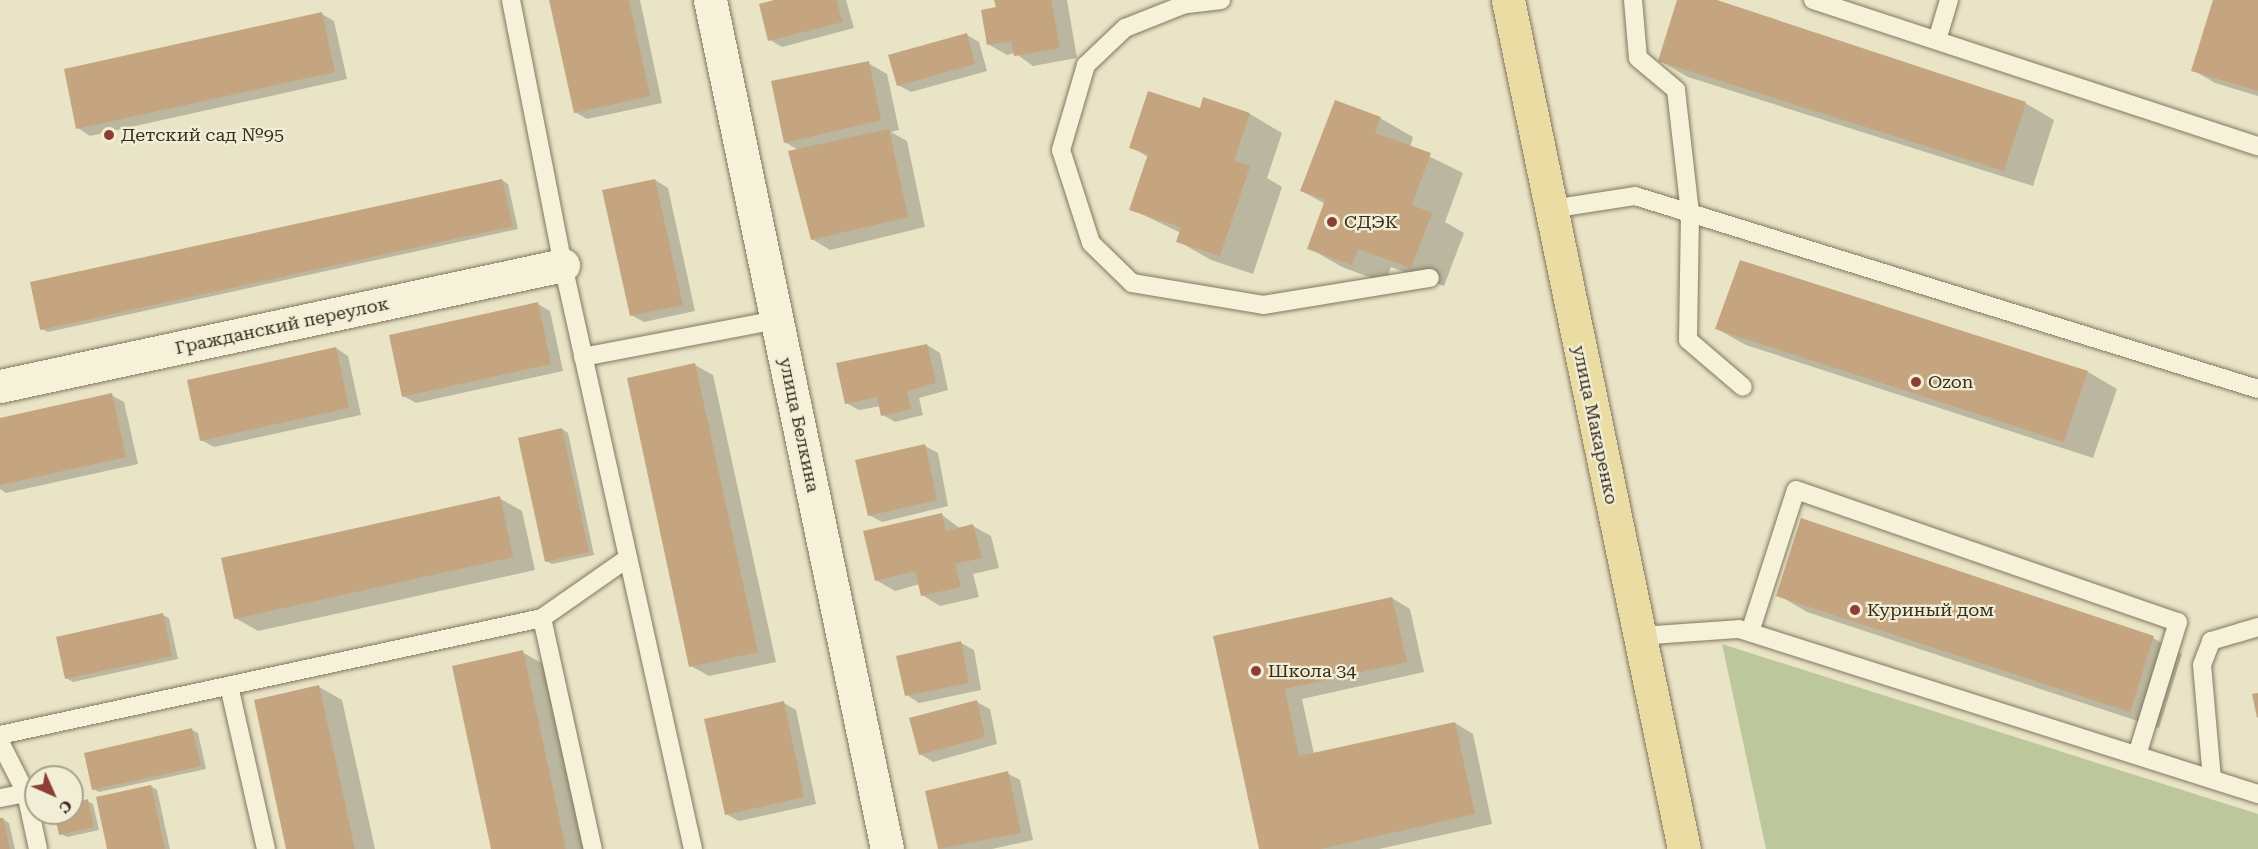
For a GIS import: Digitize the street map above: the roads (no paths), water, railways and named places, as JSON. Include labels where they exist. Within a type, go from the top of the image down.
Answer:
[{"type":"main road","name":"улица Макаренко","points":[[1508,0],[1684,849]]},
{"type":"street","name":"улица Белкина","points":[[710,0],[887,849]]},
{"type":"street","name":"Гражданский переулок","points":[[0,386],[563,265]]},
{"type":"lane","points":[[511,0],[563,265],[693,849]]},
{"type":"lane","points":[[1221,0],[1183,5],[1125,28],[1086,65],[1061,150],[1091,243],[1132,283],[1263,305],[1430,278]]},
{"type":"lane","points":[[1633,0],[1638,58],[1676,90],[1690,213],[1688,340],[1743,387]]},
{"type":"lane","points":[[1813,0],[2258,146]]},
{"type":"lane","points":[[1937,40],[1949,0]]},
{"type":"lane","points":[[1551,209],[1635,196],[2258,390]]},
{"type":"lane","points":[[583,357],[777,320]]},
{"type":"lane","points":[[1750,632],[1796,490],[2178,622],[2137,755]]},
{"type":"lane","points":[[0,735],[542,618],[628,558]]},
{"type":"lane","points":[[542,618],[593,849]]},
{"type":"lane","points":[[2212,779],[2202,665],[2211,641],[2258,627]]},
{"type":"lane","points":[[1639,636],[1739,629],[2258,794]]},
{"type":"lane","points":[[229,686],[266,849]]},
{"type":"lane","points":[[0,742],[24,789]]},
{"type":"lane","points":[[0,798],[24,793]]},
{"type":"lane","points":[[33,825],[38,849]]},
{"type":"place","name":"Детский сад №95","points":[[109,135]]},
{"type":"place","name":"СДЭК","points":[[1332,222]]},
{"type":"place","name":"Ozon","points":[[1916,382]]},
{"type":"place","name":"Куриный дом","points":[[1855,610]]},
{"type":"place","name":"Школа 34","points":[[1256,671]]}]
